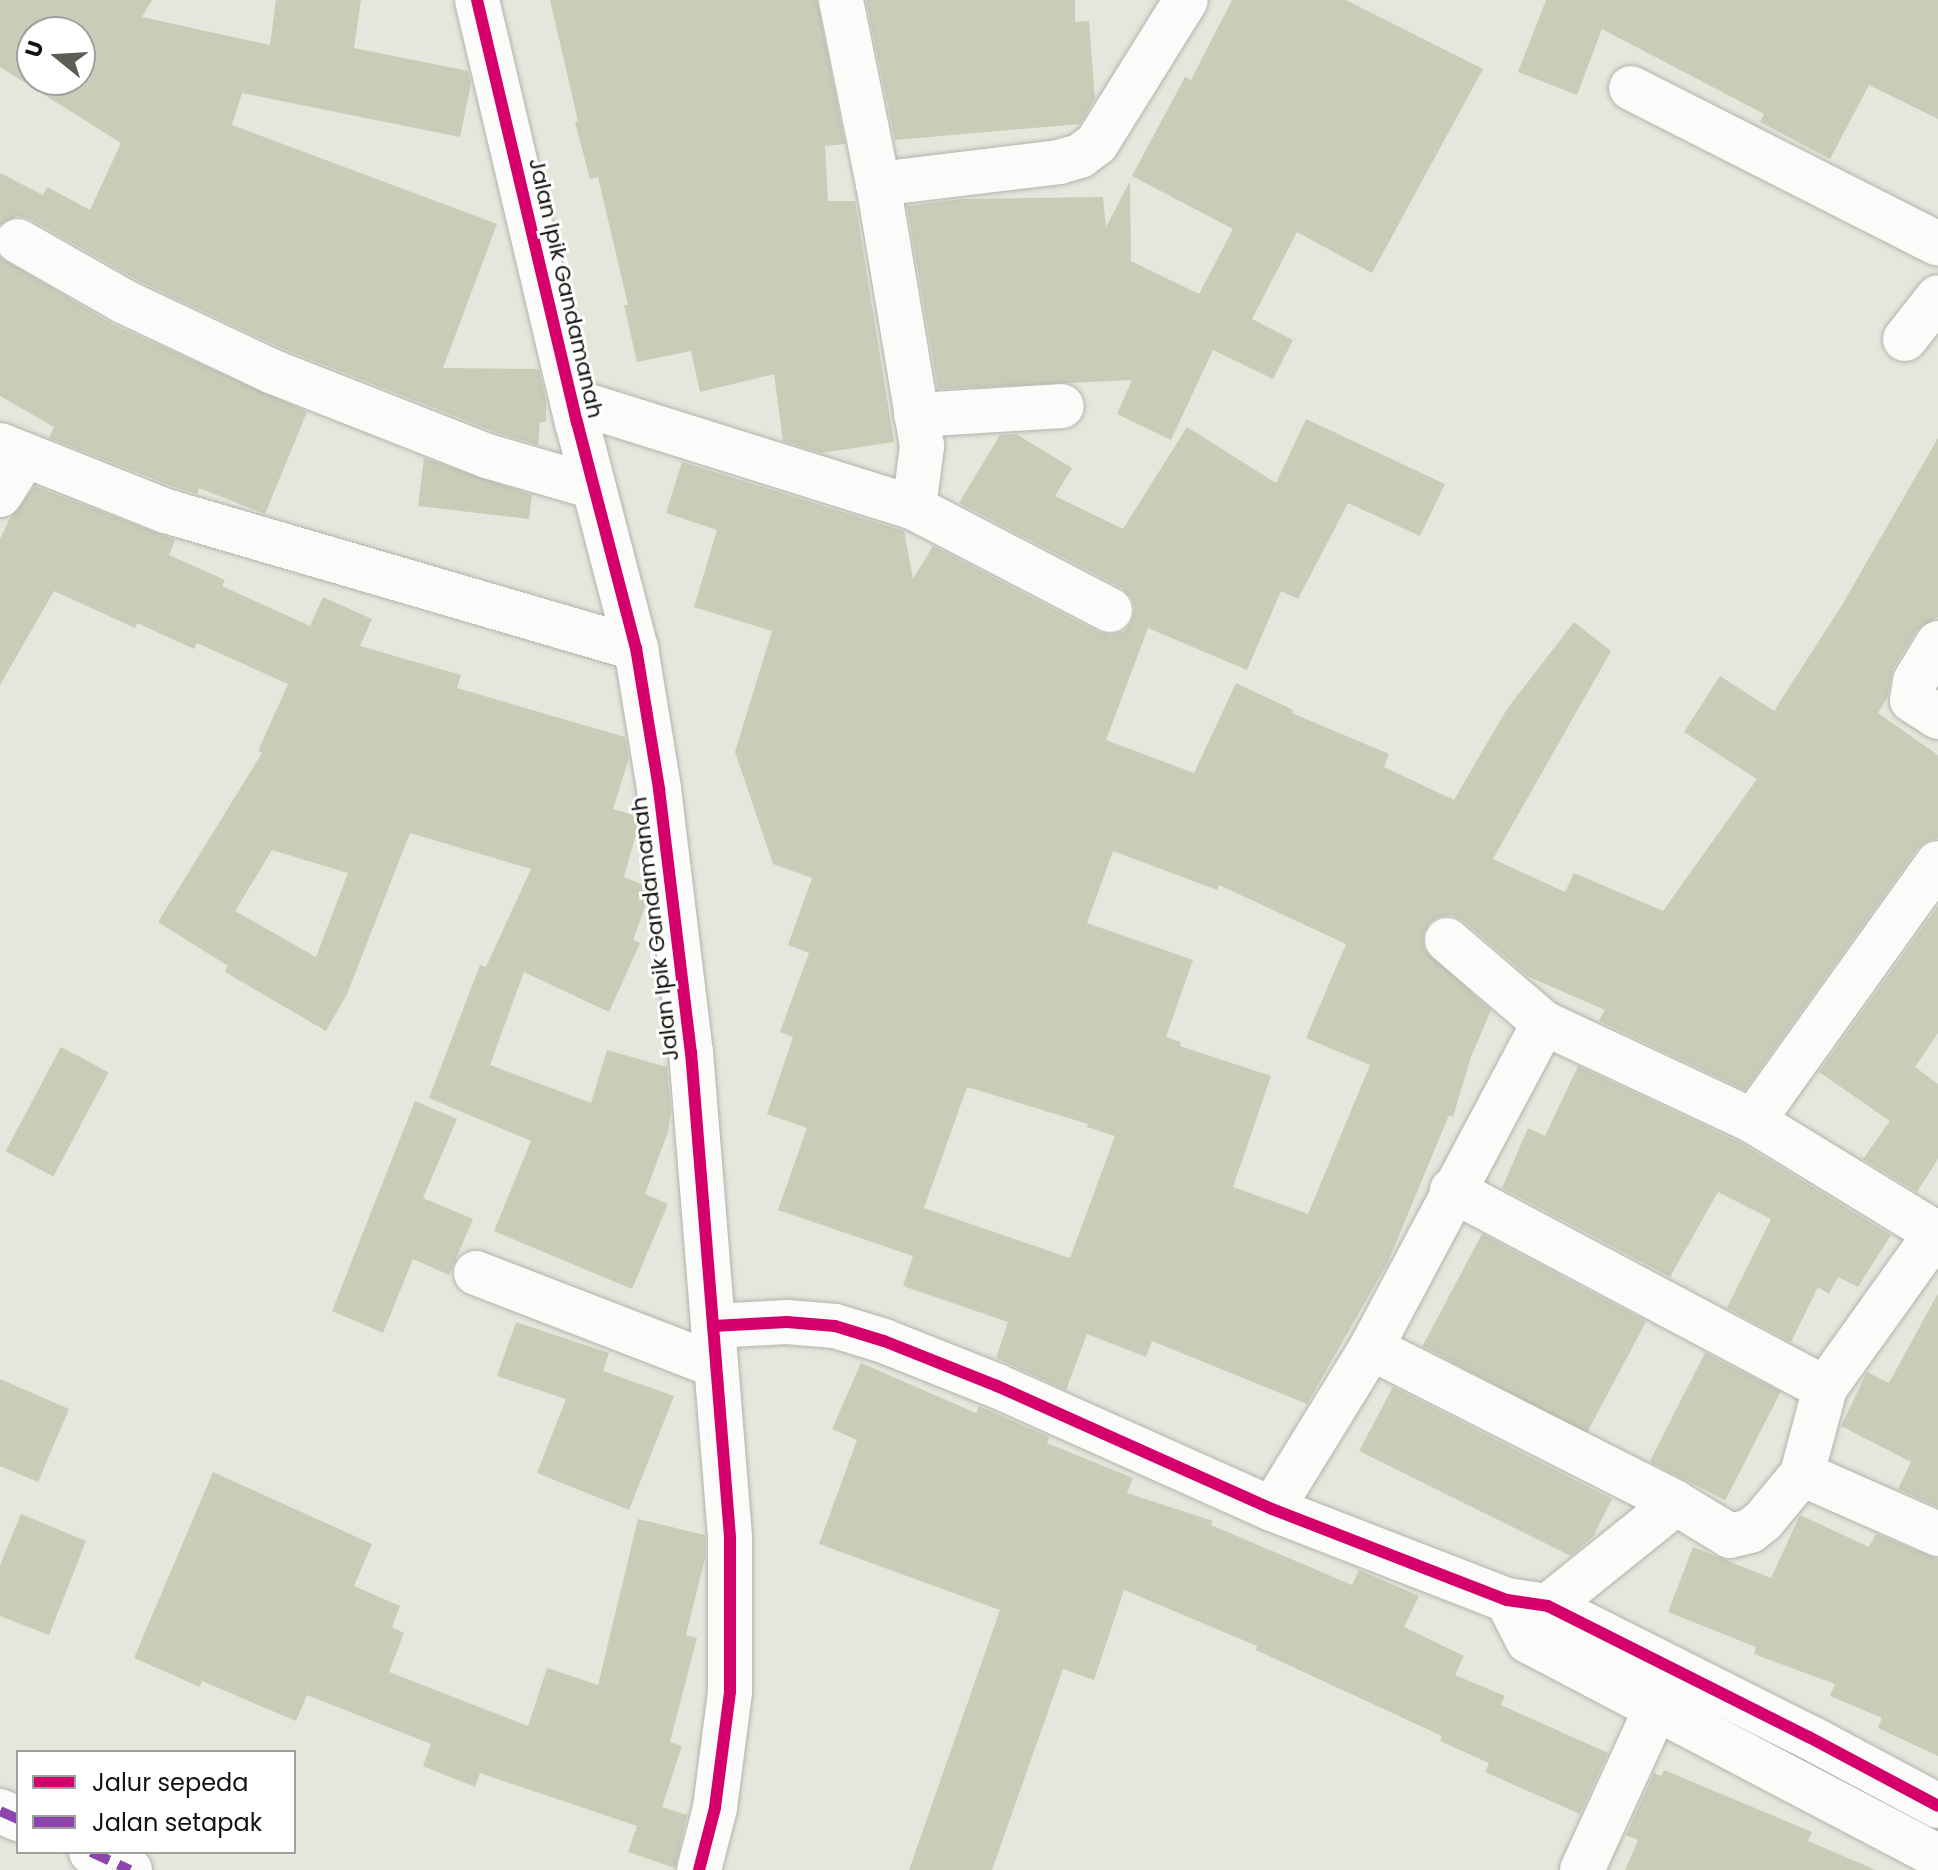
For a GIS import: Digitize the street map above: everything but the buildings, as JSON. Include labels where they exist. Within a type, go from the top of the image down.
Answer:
[{"type":"street","name":"Jalan Ipik Gandamanah","points":[[477,0],[594,487],[636,648],[659,789],[691,1052],[730,1538],[730,1692],[715,1808],[699,1870]]},
{"type":"street","points":[[841,0],[878,184],[922,446],[914,508]]},
{"type":"street","points":[[878,184],[1059,162],[1080,156],[1097,143],[1186,0]]},
{"type":"street","points":[[1631,88],[1938,244]]},
{"type":"street","points":[[18,241],[125,302],[271,371],[487,456],[594,487]]},
{"type":"street","points":[[1905,339],[1938,297]]},
{"type":"street","points":[[573,401],[914,508],[1110,610]]},
{"type":"street","points":[[916,415],[1062,406]]},
{"type":"street","points":[[0,495],[12,451],[166,511],[636,648]]},
{"type":"street","points":[[1938,643],[1915,681],[1912,700],[1938,717]]},
{"type":"street","points":[[1753,1121],[1938,863]]},
{"type":"street","points":[[1371,1348],[1676,1503],[1730,1536],[1750,1531],[1763,1521],[1802,1474],[1825,1388],[1937,1232],[1753,1121],[1544,1023],[1447,940]]},
{"type":"street","points":[[1272,1509],[1371,1348],[1452,1190],[1544,1023]]},
{"type":"street","points":[[1452,1190],[1825,1388]]},
{"type":"street","points":[[476,1273],[714,1346],[787,1322],[835,1326],[859,1333],[997,1386],[1272,1509],[1809,1737],[1938,1806]]},
{"type":"street","points":[[1802,1474],[1938,1534]]},
{"type":"street","points":[[1528,1616],[1676,1503]]},
{"type":"street","points":[[1528,1616],[1656,1708],[1938,1856]]},
{"type":"street","points":[[1582,1870],[1656,1708]]},
{"type":"street","points":[[1790,1777],[1809,1737]]},
{"type":"street","points":[[95,1854],[130,1870]]},
{"type":"marked path","points":[[0,1811],[16,1818]]},
{"type":"marked path","points":[[95,1854],[130,1870]]},
{"type":"cycle path","points":[[477,0],[577,422],[636,648],[659,789],[691,1052],[730,1538],[730,1692],[715,1808],[699,1870]]},
{"type":"cycle path","points":[[713,1326],[787,1322],[835,1326],[884,1341],[997,1386],[1272,1509],[1507,1600],[1548,1606],[1809,1737],[1938,1806]]}]
